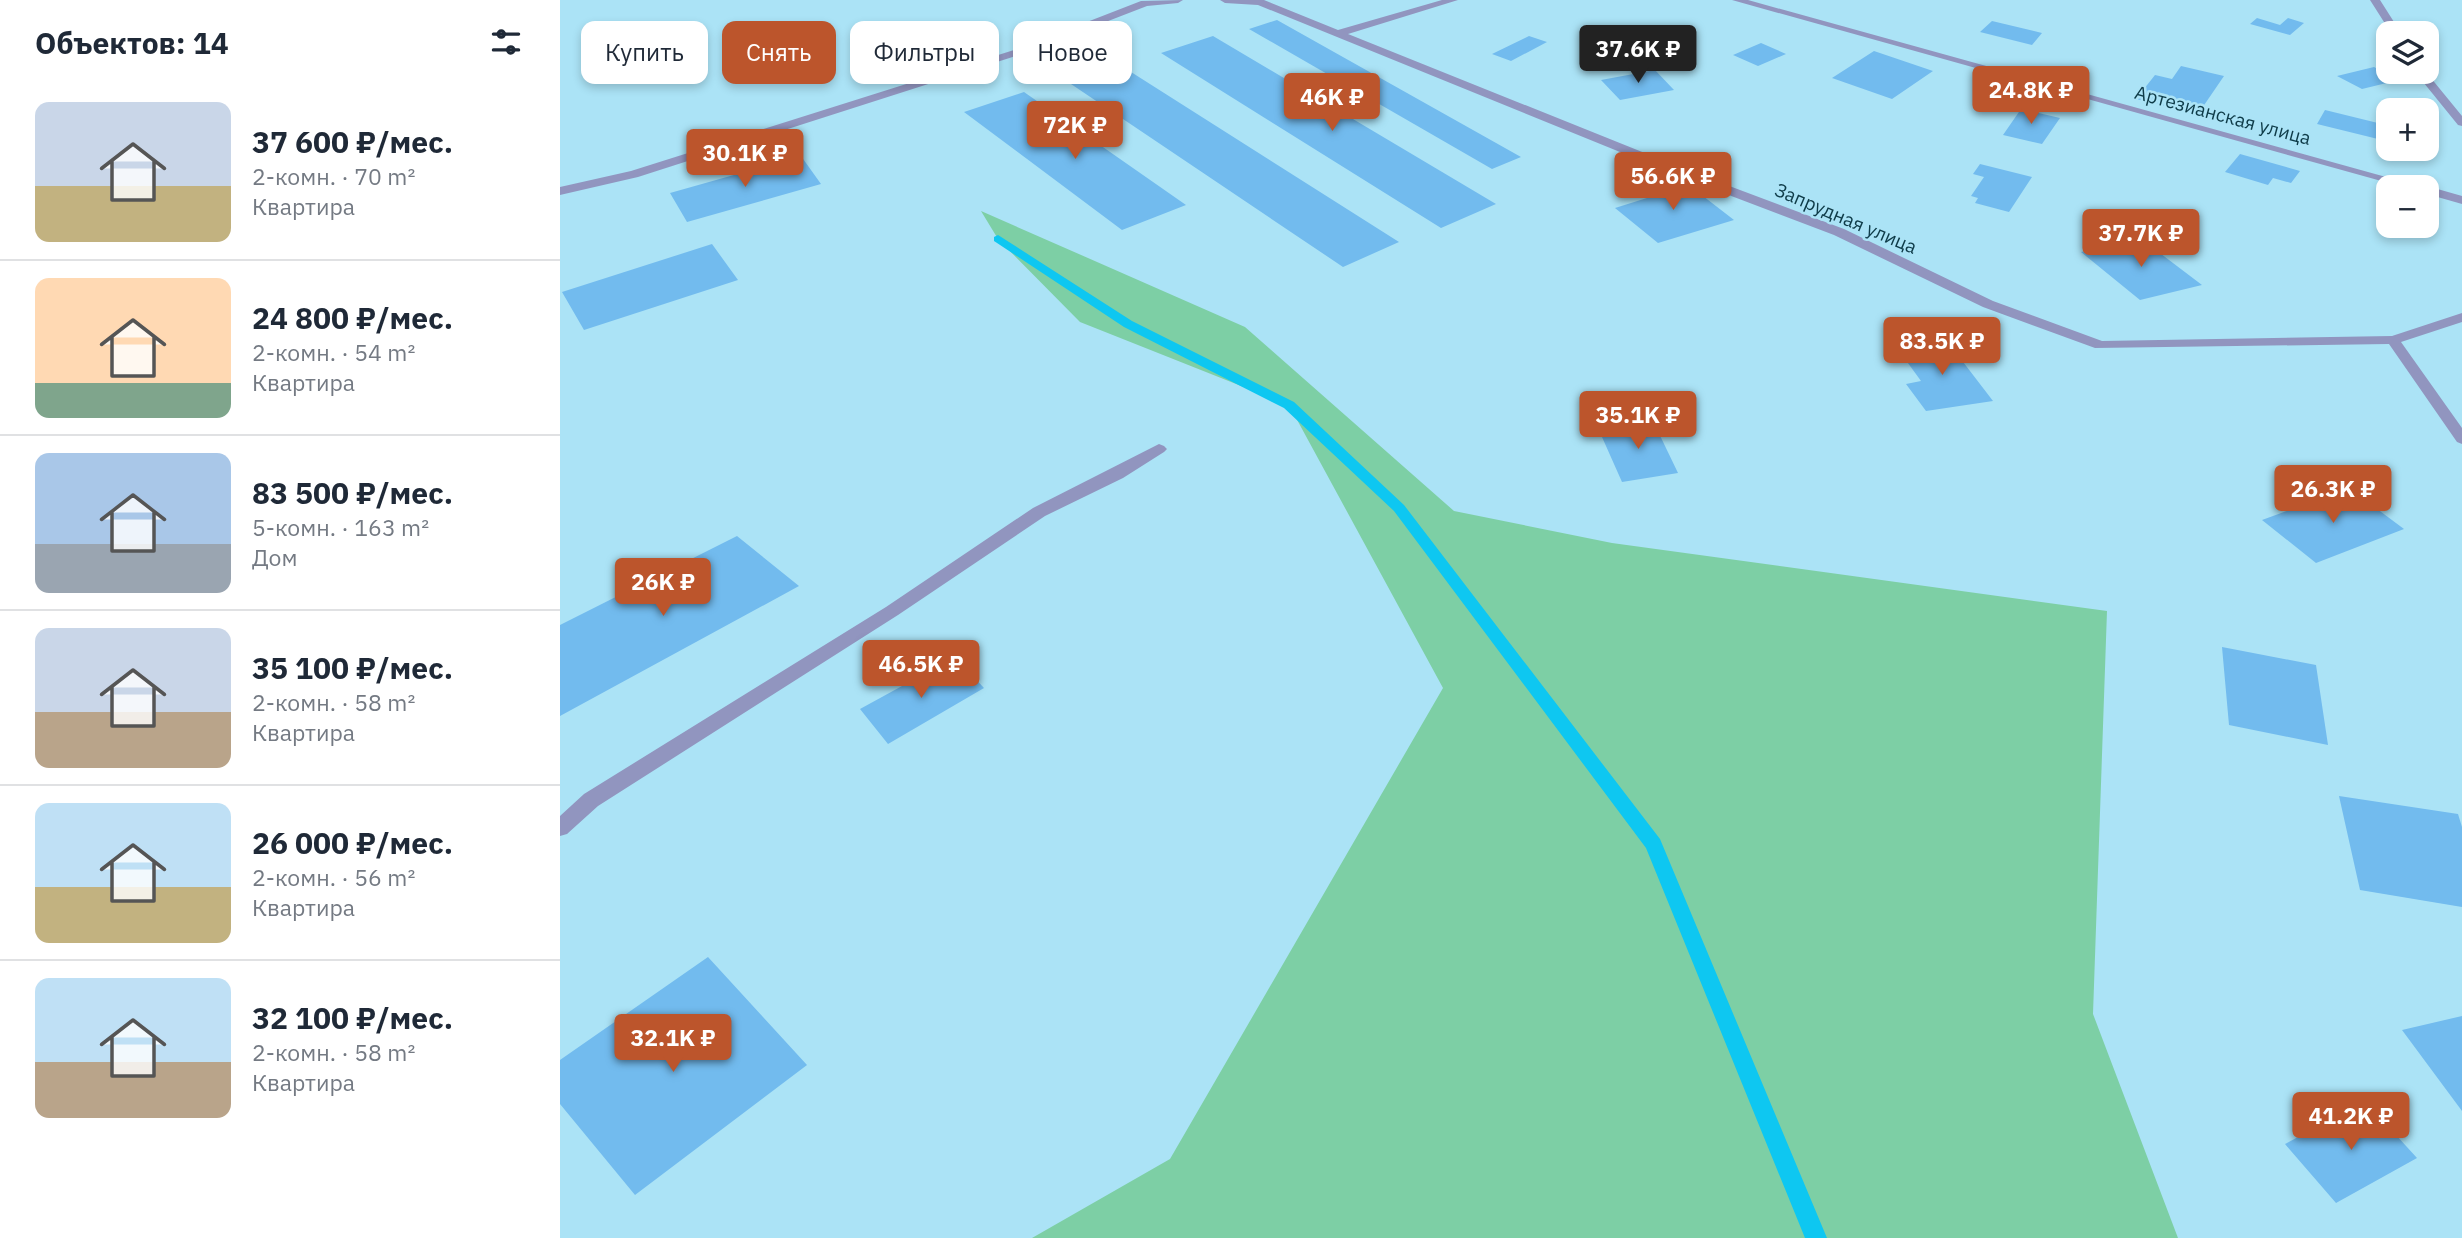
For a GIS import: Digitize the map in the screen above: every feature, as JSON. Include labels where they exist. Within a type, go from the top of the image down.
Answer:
[{"type":"street","points":[[560,191],[634,174],[1024,50],[1145,3],[1178,0]]},
{"type":"street","name":"Запрудная улица","points":[[1225,0],[1260,2],[1688,175],[1839,232],[1988,304],[2100,345],[2393,340],[2462,317]]},
{"type":"street","points":[[1335,34],[1453,0]]},
{"type":"street","name":"Артезианская улица","points":[[1737,0],[2376,176]]},
{"type":"street","points":[[2375,0],[2388,21]]},
{"type":"street","points":[[2430,84],[2462,123]]},
{"type":"street","points":[[2439,193],[2462,200]]},
{"type":"street","points":[[2393,340],[2462,439]]},
{"type":"street","points":[[560,828],[591,800],[892,611],[1039,512],[1117,474],[1158,449]]},
{"type":"green space","points":[[981,211],[1245,327],[1454,511],[1612,543],[2107,611],[2093,1014],[2178,1238],[1032,1238],[1170,1159],[1443,688],[1289,405],[1080,322],[998,239]]},
{"type":"building","points":[[2257,18],[2280,25],[2288,18],[2304,23],[2290,35],[2250,24]]},
{"type":"building","points":[[1277,20],[1521,157],[1492,169],[1249,29]]},
{"type":"building","points":[[1992,21],[2042,33],[2032,45],[1980,32]]},
{"type":"building","points":[[1213,36],[1496,204],[1441,228],[1161,53]]},
{"type":"building","points":[[1529,36],[1547,42],[1511,61],[1492,54]]},
{"type":"building","points":[[1638,37],[1663,62],[1626,68],[1602,43]]},
{"type":"building","points":[[1761,43],[1786,54],[1758,66],[1733,55]]},
{"type":"building","points":[[1874,51],[1933,71],[1892,99],[1832,78]]},
{"type":"building","points":[[2181,66],[2224,76],[2198,114],[2136,99],[2155,75],[2172,79]]},
{"type":"building","points":[[2374,67],[2376,84],[2383,84],[2362,89],[2337,76]]},
{"type":"building","points":[[1655,70],[1674,90],[1620,100],[1601,80]]},
{"type":"building","points":[[1132,73],[1399,242],[1343,267],[1071,84],[1132,84]]},
{"type":"building","points":[[1024,92],[1186,205],[1122,230],[964,112]]},
{"type":"building","points":[[2021,109],[2060,118],[2042,144],[2003,135]]},
{"type":"building","points":[[2325,110],[2376,123],[2376,139],[2317,124]]},
{"type":"building","points":[[2240,154],[2300,171],[2291,183],[2273,178],[2268,185],[2225,172]]},
{"type":"building","points":[[801,156],[821,184],[687,222],[670,193]]},
{"type":"building","points":[[1980,164],[2032,177],[2009,212],[1975,203],[1978,198],[1971,196],[1984,177],[1973,174]]},
{"type":"building","points":[[1681,179],[1734,220],[1658,243],[1615,208],[1647,198],[1640,192]]},
{"type":"building","points":[[2140,238],[2202,285],[2140,300],[2081,252]]},
{"type":"building","points":[[712,244],[738,280],[584,330],[562,292]]},
{"type":"building","points":[[1947,341],[1993,401],[1926,411],[1906,384],[1921,381],[1897,348]]},
{"type":"building","points":[[1653,421],[1678,473],[1622,482],[1598,428]]},
{"type":"building","points":[[2349,488],[2404,529],[2316,563],[2262,520]]},
{"type":"building","points":[[737,536],[799,586],[560,716],[560,625]]},
{"type":"building","points":[[2222,647],[2316,665],[2328,745],[2229,725]]},
{"type":"building","points":[[955,657],[984,688],[888,744],[860,709]]},
{"type":"building","points":[[2339,796],[2458,814],[2462,827],[2462,907],[2360,890]]},
{"type":"building","points":[[708,957],[807,1065],[635,1195],[560,1104],[560,1060]]},
{"type":"building","points":[[2462,1016],[2462,1111],[2402,1030]]},
{"type":"building","points":[[2365,1101],[2417,1158],[2336,1203],[2285,1144]]},
{"type":"waterway","points":[[998,239],[1128,324],[1289,405],[1399,508],[1654,844],[1816,1238]]}]
